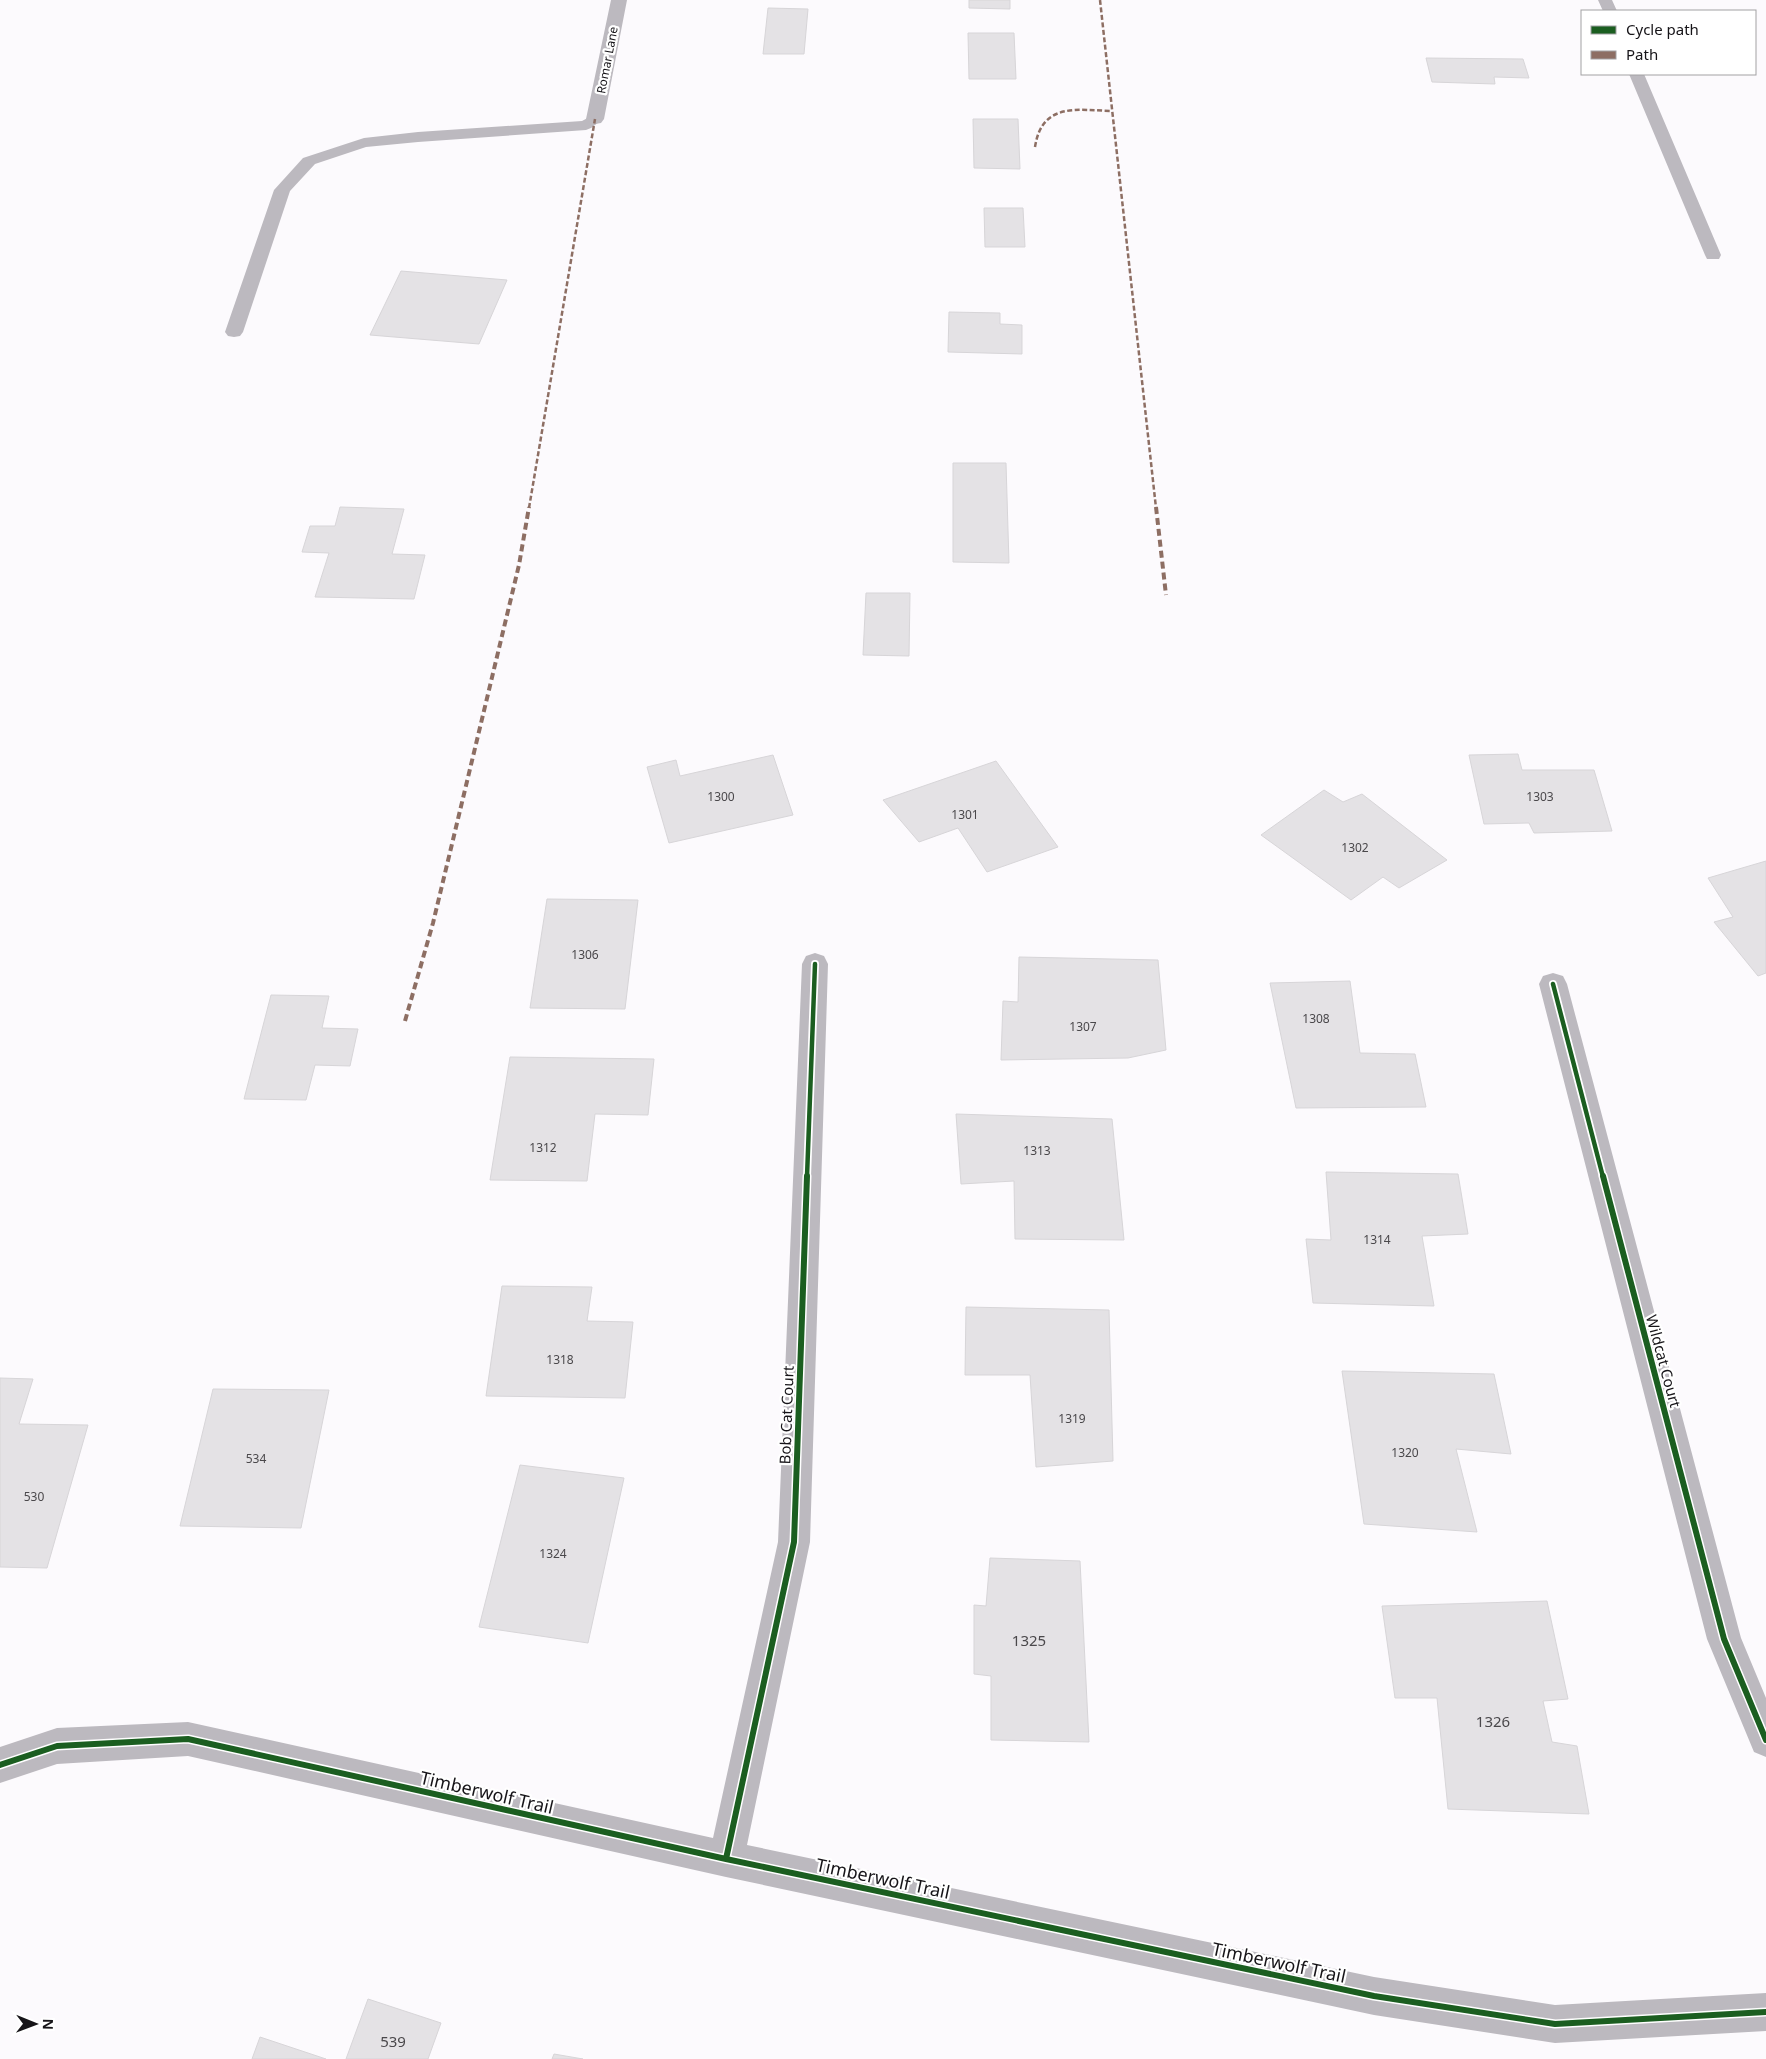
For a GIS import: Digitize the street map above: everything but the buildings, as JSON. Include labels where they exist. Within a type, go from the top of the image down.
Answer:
[{"type":"street","name":"Romar Lane","points":[[595,119],[619,0]]},
{"type":"street","name":"Bob Cat Court","points":[[726,1859],[794,1542],[815,964]]},
{"type":"street","name":"Wildcat Court","points":[[1553,984],[1724,1639],[1766,1740]]},
{"type":"street","name":"Timberwolf Trail","points":[[0,1765],[57,1746],[188,1739],[726,1859],[1374,1996],[1555,2024],[1766,2012]]},
{"type":"lane","points":[[1636,75],[1712,255]]},
{"type":"lane","points":[[234,332],[282,190],[309,161],[364,144],[418,137],[586,125],[595,119]]},
{"type":"marked path","points":[[1100,0],[1166,595]]},
{"type":"marked path","points":[[1035,147],[1037,135],[1042,124],[1056,114],[1074,110],[1112,111]]},
{"type":"marked path","points":[[405,1021],[433,923],[519,565],[595,119]]},
{"type":"cycle path","points":[[726,1859],[794,1542],[815,964]]},
{"type":"cycle path","points":[[1553,984],[1724,1639],[1766,1740]]},
{"type":"cycle path","points":[[0,1765],[57,1746],[188,1739],[726,1859],[1374,1996],[1555,2024],[1766,2012]]}]
